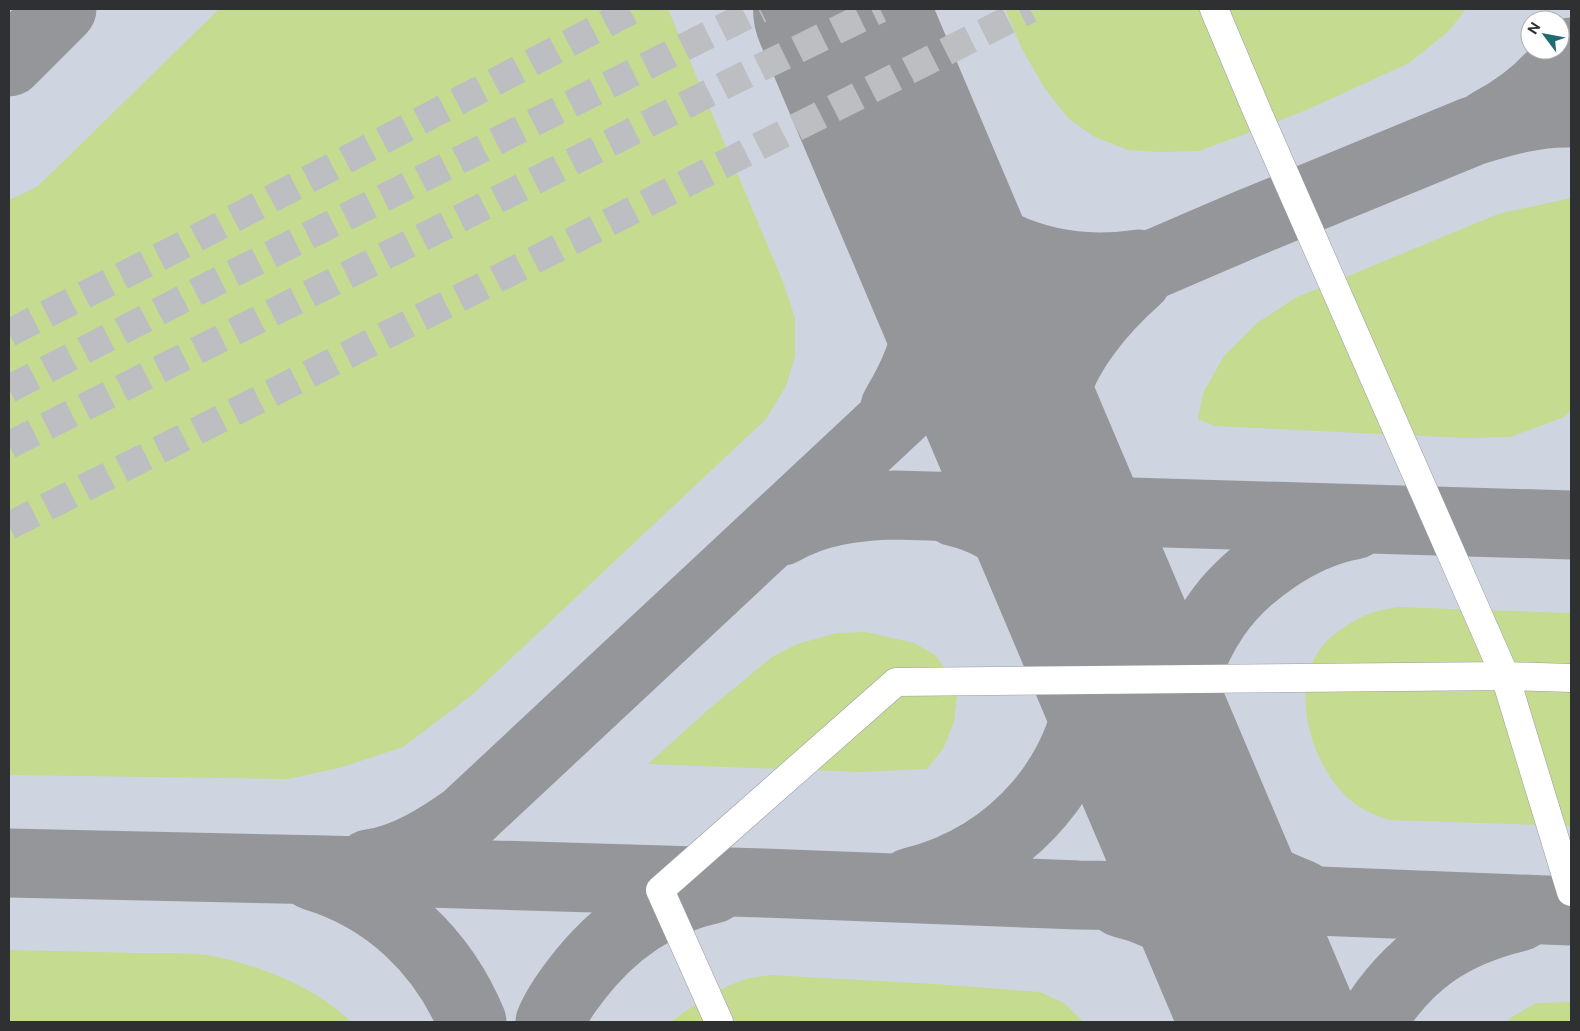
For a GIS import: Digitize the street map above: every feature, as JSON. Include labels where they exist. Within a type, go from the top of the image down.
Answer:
[{"type":"lane","points":[[1214,9],[1260,120],[1505,676],[1571,892]]},
{"type":"lane","points":[[719,1022],[660,890],[896,682],[1505,676],[1571,678]]},
{"type":"shaded area","points":[[9,9],[1571,9],[1571,1022],[9,1022]]},
{"type":"green space","points":[[219,9],[668,9],[783,282],[795,318],[795,356],[786,386],[766,419],[473,694],[403,747],[339,768],[288,779],[9,775],[9,200],[37,187]]},
{"type":"green space","points":[[1005,9],[1466,9],[1449,31],[1409,63],[1311,108],[1199,151],[1160,152],[1128,150],[1095,137],[1069,119],[1045,89],[1021,47]]},
{"type":"green space","points":[[1571,198],[1571,411],[1562,418],[1510,437],[1466,438],[1215,426],[1198,419],[1203,393],[1224,356],[1257,323],[1295,298],[1498,214]]},
{"type":"green space","points":[[1397,607],[1571,613],[1571,826],[1389,820],[1358,806],[1335,784],[1324,766],[1308,725],[1307,682],[1313,662],[1324,644],[1346,626],[1371,613]]},
{"type":"green space","points":[[866,632],[914,643],[935,655],[949,673],[957,696],[954,722],[943,749],[927,769],[859,772],[648,764],[709,709],[772,657],[797,644],[837,633]]},
{"type":"green space","points":[[9,950],[181,953],[222,958],[257,968],[291,981],[323,999],[351,1022],[9,1022]]},
{"type":"green space","points":[[770,975],[1040,992],[1064,1003],[1084,1022],[671,1022],[696,1004],[724,988],[746,979]]},
{"type":"green space","points":[[1571,1002],[1571,1022],[1506,1022],[1536,1003]]},
{"type":"taxiway","points":[[9,62],[62,9]]},
{"type":"taxiway","points":[[1489,123],[1513,109],[1545,83],[1571,52]]},
{"type":"taxiway","points":[[369,864],[408,853],[466,818],[979,339],[1247,224],[1473,131],[1533,116],[1571,113]]},
{"type":"taxiway","points":[[901,155],[923,184],[947,208],[974,229],[1003,246],[1034,257],[1067,265],[1102,267],[1138,264]]},
{"type":"taxiway","points":[[895,407],[919,359],[927,335],[931,312],[934,287],[933,262],[925,210]]},
{"type":"taxiway","points":[[1051,509],[1047,484],[1049,436],[1052,406],[1059,381],[1076,348],[1087,333],[1111,304],[1137,279]]},
{"type":"taxiway","points":[[1001,391],[1036,443],[1067,469]]},
{"type":"taxiway","points":[[782,531],[822,514],[851,508],[895,505],[1571,525]]},
{"type":"taxiway","points":[[911,882],[948,870],[982,853],[1013,830],[1040,803],[1061,773],[1078,739],[1089,702],[1093,641],[1089,609],[1084,597],[1063,577],[1007,534],[987,523],[955,512]]},
{"type":"taxiway","points":[[1301,894],[1254,872],[1225,853],[1199,830],[1180,807],[1173,795],[1171,763],[1173,730],[1179,700],[1193,657],[1207,630],[1227,601],[1258,571],[1276,558],[1314,537],[1354,525]]},
{"type":"taxiway","points":[[9,863],[764,883],[1078,895],[1216,897],[1571,911]]},
{"type":"taxiway","points":[[313,876],[365,898],[388,913],[409,931],[445,973],[460,997],[472,1022]]},
{"type":"taxiway","points":[[550,1022],[555,1011],[576,980],[604,948],[620,934],[636,922],[672,902],[692,894],[713,889]]},
{"type":"taxiway","points":[[1121,903],[1143,909],[1163,918],[1200,941],[1233,971],[1261,1006]]},
{"type":"taxiway","points":[[1371,1022],[1400,983],[1433,953],[1472,932],[1519,917]]},
{"type":"runway","points":[[840,9],[1269,1022]]},
{"type":"tunnel","points":[[9,333],[183,245],[634,9]]},
{"type":"tunnel","points":[[9,389],[208,286],[760,9]]},
{"type":"tunnel","points":[[9,445],[880,9]]},
{"type":"tunnel","points":[[9,526],[1030,9]]}]
